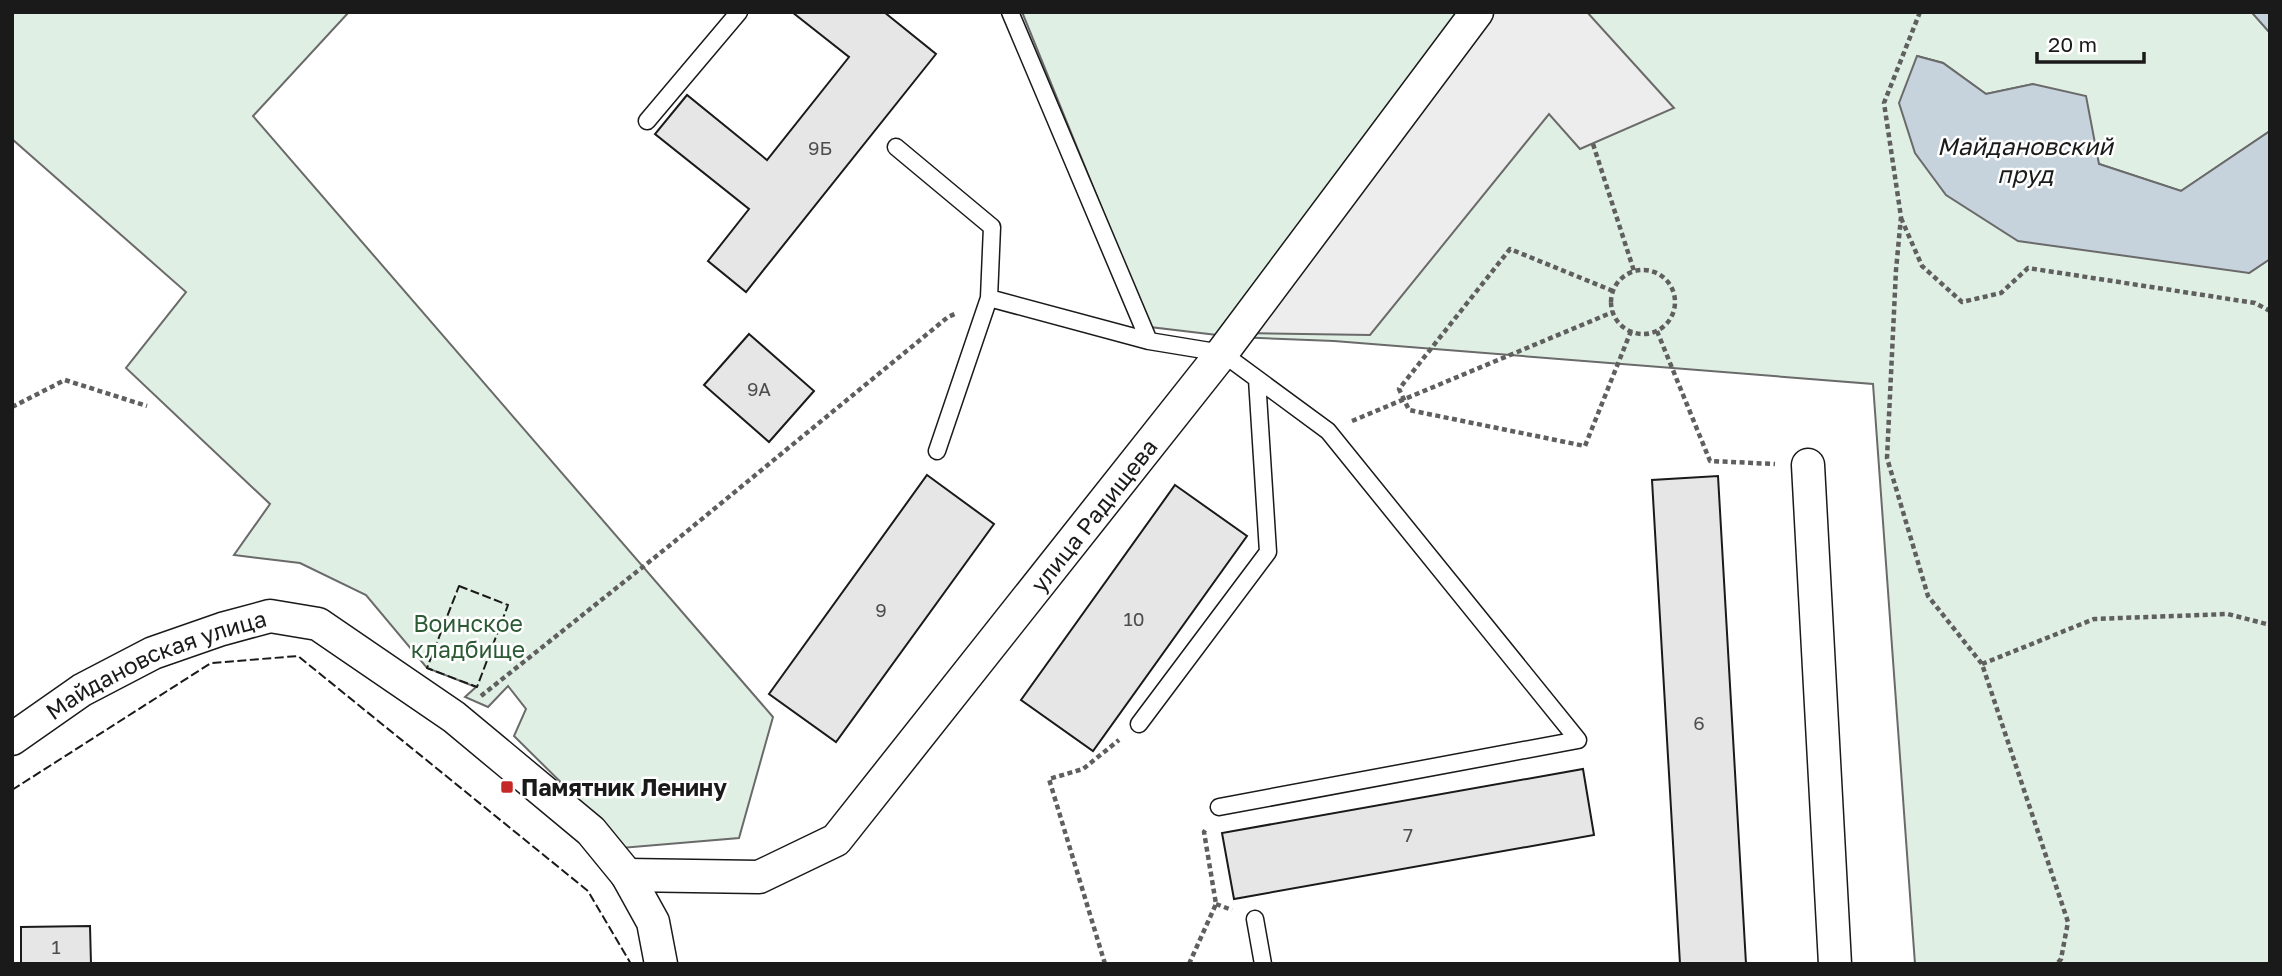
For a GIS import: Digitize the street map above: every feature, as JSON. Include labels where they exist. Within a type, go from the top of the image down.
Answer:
[{"type":"street","name":"улица Радищева","points":[[627,875],[759,877],[836,840],[1222,353],[1477,12]]},
{"type":"street","points":[[1808,466],[1835,964]]},
{"type":"street","name":"Майдановская улица","points":[[12,739],[82,690],[153,653],[270,616],[318,624],[454,718],[591,831],[627,875],[653,922],[661,964]]},
{"type":"lane","points":[[647,121],[739,12]]},
{"type":"lane","points":[[1010,12],[1149,341]]},
{"type":"lane","points":[[896,147],[992,228],[989,298],[937,451]]},
{"type":"lane","points":[[989,298],[1149,341],[1222,353],[1328,431],[1578,740],[1219,807]]},
{"type":"lane","points":[[1139,724],[1268,552],[1257,379]]},
{"type":"lane","points":[[1255,919],[1263,964]]},
{"type":"path","points":[[1920,12],[1884,103],[1901,217],[1887,458],[1928,596],[1982,664],[2068,922],[2057,964]]},
{"type":"path","points":[[1593,145],[1634,271]]},
{"type":"path","points":[[1901,217],[1922,266],[1962,302],[2001,293],[2028,268],[2255,303],[2270,311]]},
{"type":"path","points":[[1613,291],[1510,249],[1399,389],[1409,411],[1585,446],[1631,331]]},
{"type":"path","points":[[1634,271],[1655,271],[1671,284],[1676,305],[1673,316],[1657,331],[1647,334],[1631,331],[1617,321],[1611,301],[1613,291],[1618,282],[1634,271]]},
{"type":"path","points":[[454,718],[948,317],[989,298]]},
{"type":"path","points":[[1328,431],[1613,312]]},
{"type":"path","points":[[1657,331],[1710,461],[1808,466]]},
{"type":"path","points":[[12,407],[65,380],[147,406]]},
{"type":"path","points":[[1982,664],[2094,619],[2228,614],[2270,625]]},
{"type":"path","points":[[1105,964],[1049,779],[1083,769],[1139,724]]},
{"type":"path","points":[[1189,964],[1216,904],[1204,832],[1219,807]]},
{"type":"green space","name":"Воинское кладбище","points":[[12,12],[349,12],[253,116],[773,717],[739,838],[621,848],[592,813],[514,736],[526,709],[508,686],[488,707],[465,697],[476,687],[427,668],[366,595],[300,563],[234,555],[270,504],[126,368],[186,292],[12,139]]},
{"type":"green space","points":[[1022,12],[2252,12],[2270,33],[2270,131],[2181,191],[2099,164],[2033,84],[1986,94],[1943,63],[1917,56],[2249,273],[2270,259],[2270,964],[1915,964],[1873,384],[1334,341],[1234,337],[1150,327]]},
{"type":"shaded area","points":[[1493,12],[1587,12],[1674,108],[1580,149],[1549,114],[1370,335],[1245,333]]},
{"type":"water","points":[[2252,12],[2270,12],[2270,33],[2253,14]]},
{"type":"water","name":"Майдановский пруд","points":[[1917,56],[1943,63],[1986,94],[2033,84],[2086,96],[2099,164],[2181,191],[2270,131],[2270,259],[2249,273],[2018,241],[1946,195],[1915,153],[1899,103]]},
{"type":"building","points":[[792,12],[884,12],[936,54],[746,292],[708,261],[749,209],[655,134],[687,95],[767,160],[849,57]]},
{"type":"building","points":[[749,334],[814,391],[769,442],[704,385]]},
{"type":"building","points":[[927,475],[994,524],[836,742],[769,694]]},
{"type":"building","points":[[1718,476],[1746,964],[1680,964],[1652,480]]},
{"type":"building","points":[[1175,485],[1247,536],[1093,751],[1021,700]]},
{"type":"building","points":[[1583,769],[1594,835],[1234,899],[1222,833]]},
{"type":"building","points":[[90,926],[91,964],[21,964],[21,927]]},
{"type":"fence","points":[[459,586],[508,605],[477,687],[427,668],[459,586]]},
{"type":"fence","points":[[12,790],[211,663],[298,656],[588,891],[631,964]]},
{"type":"place","name":"Памятник Ленину","points":[[507,787]]}]
